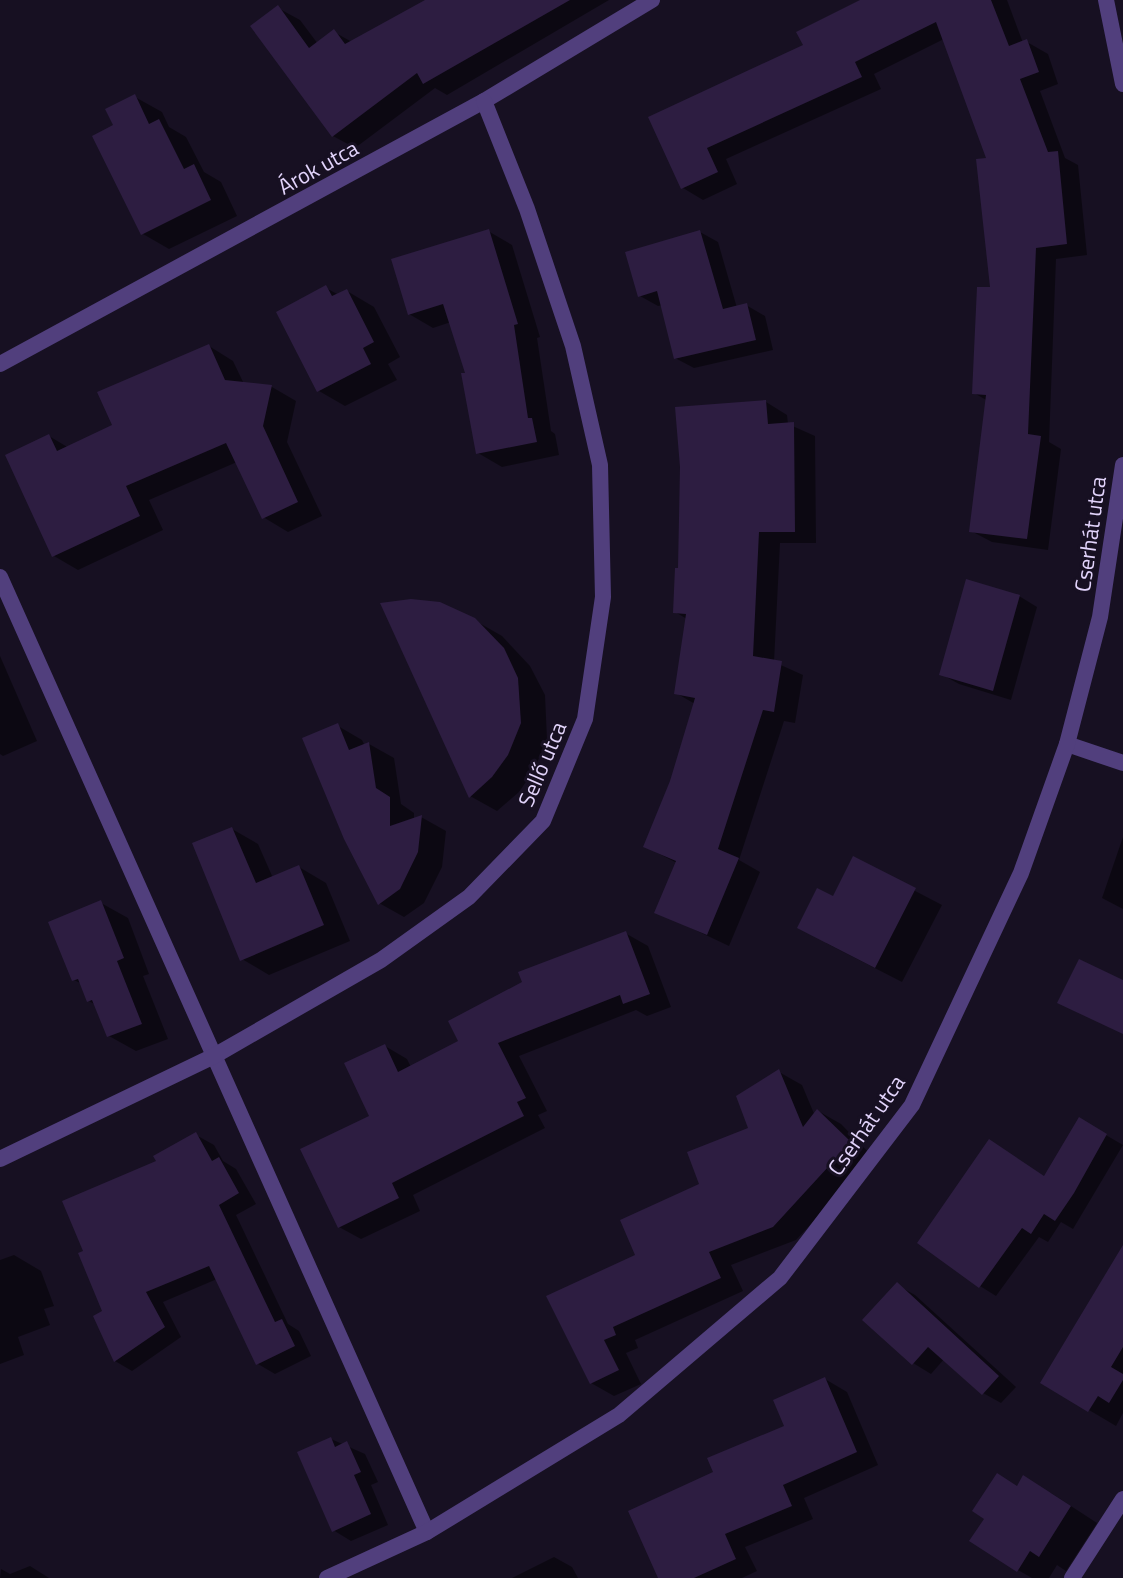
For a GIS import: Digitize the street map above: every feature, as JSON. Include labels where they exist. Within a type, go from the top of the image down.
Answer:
[{"type":"street","name":"Árok utca","points":[[0,364],[484,101],[652,0]]},
{"type":"street","points":[[1106,0],[1123,84]]},
{"type":"street","name":"Sellő utca","points":[[0,1159],[214,1056],[381,960],[469,897],[543,821],[585,719],[603,597],[600,465],[573,346],[527,209],[484,101]]},
{"type":"street","name":"Cserhát utca","points":[[327,1578],[427,1532],[619,1415],[780,1278],[912,1105],[1021,873],[1067,744],[1100,617],[1123,465]]},
{"type":"street","points":[[0,577],[427,1532]]},
{"type":"street","points":[[1067,744],[1123,763]]},
{"type":"street","points":[[1072,1578],[1123,1499]]},
{"type":"building","points":[[425,0],[570,0],[423,84],[417,73],[332,137],[250,26],[278,5],[309,48],[334,29],[345,44]]},
{"type":"building","points":[[860,0],[991,0],[1009,46],[1027,39],[1039,72],[1020,79],[1048,152],[1058,151],[1067,244],[1036,248],[1028,434],[1041,436],[1027,539],[969,532],[986,395],[972,394],[977,287],[990,287],[976,159],[986,158],[936,22],[855,62],[862,77],[707,148],[718,172],[681,189],[648,117],[803,45],[796,32]]},
{"type":"building","points":[[135,94],[149,124],[159,119],[184,169],[194,164],[211,200],[141,235],[92,136],[113,125],[105,109]]},
{"type":"building","points":[[489,229],[518,324],[514,325],[528,418],[532,418],[537,442],[476,454],[461,373],[465,373],[443,304],[408,315],[391,259]]},
{"type":"building","points":[[700,230],[723,309],[747,303],[756,340],[674,359],[657,291],[638,297],[625,252]]},
{"type":"building","points":[[326,285],[332,296],[347,289],[374,342],[363,348],[371,364],[317,392],[276,312]]},
{"type":"building","points":[[209,344],[225,380],[272,385],[263,426],[298,502],[262,519],[226,443],[126,486],[140,516],[52,557],[5,455],[49,434],[57,451],[112,425],[97,392]]},
{"type":"building","points":[[766,400],[768,424],[794,422],[795,532],[759,532],[753,656],[782,661],[774,712],[763,710],[718,849],[739,858],[707,935],[654,913],[676,861],[643,847],[670,781],[695,698],[674,694],[686,614],[673,613],[675,568],[678,568],[680,467],[675,407]]},
{"type":"building","points":[[966,579],[1020,595],[993,691],[939,675]]},
{"type":"building","points":[[411,599],[440,602],[475,618],[504,648],[518,678],[521,723],[508,755],[492,777],[469,798],[380,603]]},
{"type":"building","points":[[338,723],[349,750],[369,742],[376,788],[390,797],[390,826],[422,815],[418,852],[400,889],[378,905],[344,839],[302,738]]},
{"type":"building","points":[[232,827],[256,883],[299,865],[324,925],[240,961],[192,843]]},
{"type":"building","points":[[853,856],[916,888],[875,968],[797,928],[817,888],[833,896]]},
{"type":"building","points":[[101,900],[124,958],[117,961],[142,1024],[107,1037],[92,1000],[87,1002],[78,979],[72,981],[48,922]]},
{"type":"building","points":[[626,931],[650,994],[623,1004],[620,995],[498,1043],[526,1098],[517,1102],[524,1116],[392,1183],[399,1198],[338,1228],[300,1149],[369,1116],[344,1063],[385,1044],[398,1072],[458,1041],[448,1021],[522,982],[518,972]]},
{"type":"building","points":[[1079,959],[1123,980],[1123,1034],[1057,1003]]},
{"type":"building","points":[[779,1069],[803,1127],[817,1109],[851,1142],[773,1227],[709,1252],[721,1278],[613,1327],[616,1335],[604,1340],[619,1370],[590,1384],[546,1296],[635,1255],[620,1220],[699,1184],[687,1152],[748,1128],[736,1096]]},
{"type":"building","points":[[1079,1117],[1107,1134],[1074,1193],[1055,1221],[1044,1214],[1031,1234],[1022,1228],[979,1288],[917,1243],[989,1139],[1044,1176]]},
{"type":"building","points":[[196,1132],[212,1161],[219,1157],[239,1193],[219,1205],[275,1322],[282,1319],[295,1346],[256,1365],[209,1266],[146,1292],[165,1327],[114,1362],[93,1316],[102,1311],[78,1253],[83,1251],[62,1201],[156,1161],[153,1156]]},
{"type":"building","points":[[1123,1245],[1123,1347],[1111,1367],[1123,1374],[1123,1380],[1109,1403],[1098,1396],[1088,1412],[1040,1383]]},
{"type":"building","points":[[897,1282],[999,1376],[982,1395],[928,1347],[912,1365],[862,1320]]},
{"type":"building","points":[[825,1377],[857,1452],[783,1485],[792,1506],[725,1534],[736,1559],[694,1578],[658,1578],[628,1511],[713,1472],[707,1458],[784,1426],[773,1400]]},
{"type":"building","points":[[331,1437],[335,1447],[347,1441],[361,1472],[354,1475],[371,1514],[332,1532],[297,1452]]},
{"type":"building","points":[[997,1473],[1017,1486],[1023,1475],[1071,1506],[1039,1557],[1030,1551],[1017,1572],[969,1541],[984,1519],[972,1511]]}]
